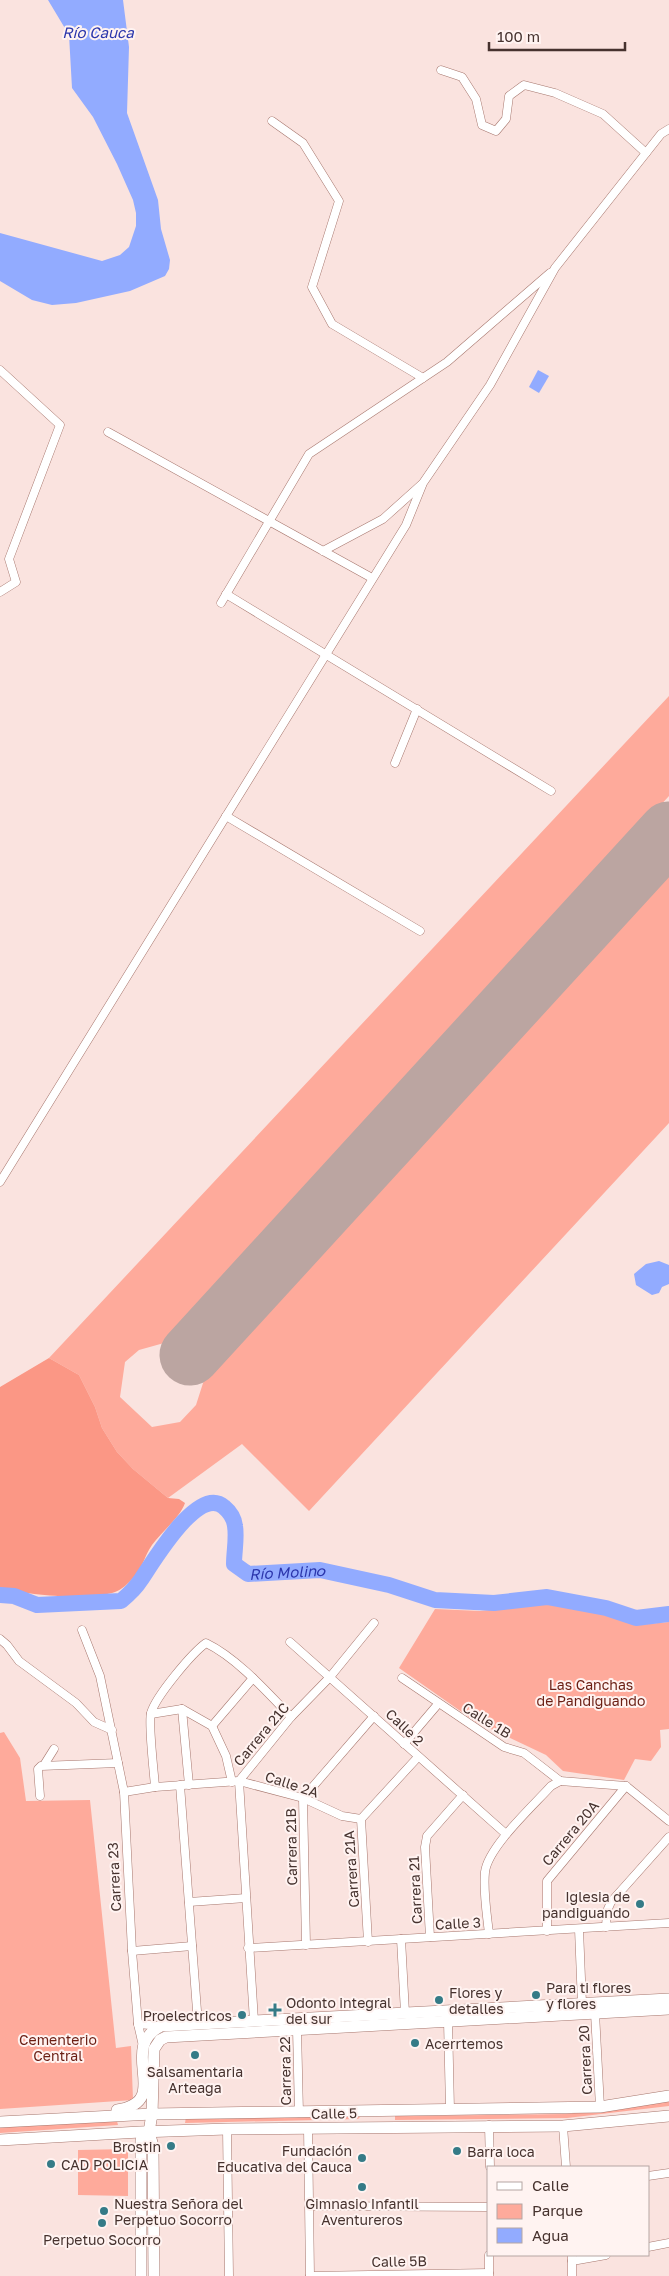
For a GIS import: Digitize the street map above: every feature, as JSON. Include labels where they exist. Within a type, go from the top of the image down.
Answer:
[{"type":"main road","points":[[143,2046],[149,2034],[162,2026],[669,1999]]},
{"type":"main road","points":[[636,2001],[648,2010]]},
{"type":"main road","points":[[154,2276],[153,2146],[149,2132],[152,2114],[153,2056],[154,2049],[160,2040],[174,2036],[669,2009]]},
{"type":"main road","points":[[325,2027],[347,2016]]},
{"type":"main road","name":"Carrera 23","points":[[134,2107],[140,2101],[144,2092],[143,2046]]},
{"type":"main road","name":"Calle 5","points":[[0,2122],[152,2114],[600,2107],[669,2096]]},
{"type":"main road","name":"Calle 5","points":[[89,2118],[108,2111],[134,2107]]},
{"type":"main road","points":[[345,2128],[382,2111]]},
{"type":"main road","name":"Calle 5","points":[[0,2140],[227,2129],[489,2125],[563,2126],[669,2116]]},
{"type":"main road","points":[[140,2276],[141,2140],[149,2132]]},
{"type":"street","points":[[441,70],[462,77],[476,99],[482,125],[496,131],[506,120],[509,96],[524,85],[555,92],[604,114],[646,153]]},
{"type":"street","points":[[272,121],[302,143],[339,201],[312,287],[332,324],[423,378]]},
{"type":"street","points":[[0,1182],[406,524],[424,483],[490,385],[555,268],[661,134],[669,128]]},
{"type":"street","points":[[221,603],[309,454],[447,362],[555,268]]},
{"type":"street","points":[[0,370],[60,426],[9,560],[16,582],[0,592]]},
{"type":"street","points":[[108,432],[372,578]]},
{"type":"street","points":[[323,551],[383,519],[424,483]]},
{"type":"street","points":[[226,594],[326,653],[550,791]]},
{"type":"street","points":[[395,762],[417,709]]},
{"type":"street","points":[[226,816],[420,931]]},
{"type":"street","name":"Carrera 21C","points":[[254,2021],[236,1781],[291,1716],[330,1677],[374,1624]]},
{"type":"street","name":"Carrera 23","points":[[82,1630],[100,1676],[124,1792],[132,1951],[138,2024],[143,2046]]},
{"type":"street","points":[[0,1639],[7,1645],[19,1662],[76,1703],[94,1722],[112,1730]]},
{"type":"street","name":"Calle 2","points":[[290,1642],[506,1834]]},
{"type":"street","points":[[155,1787],[151,1714],[162,1694],[197,1649],[206,1643],[214,1647],[253,1678],[291,1716]]},
{"type":"street","points":[[212,1726],[253,1678]]},
{"type":"street","name":"Calle 1B","points":[[402,1678],[504,1747],[524,1753],[560,1781]]},
{"type":"street","points":[[404,1744],[438,1704]]},
{"type":"street","points":[[151,1714],[182,1709],[212,1726],[236,1781]]},
{"type":"street","points":[[182,1709],[189,1785]]},
{"type":"street","name":"Carrera 21B","points":[[306,1945],[303,1798],[374,1716]]},
{"type":"street","points":[[40,1796],[38,1769],[44,1765],[54,1749]]},
{"type":"street","name":"Carrera 21A","points":[[368,1942],[360,1819],[418,1757]]},
{"type":"street","points":[[44,1765],[118,1763]]},
{"type":"street","name":"Calle 2A","points":[[124,1792],[155,1787],[236,1781],[303,1798],[342,1816],[360,1819]]},
{"type":"street","points":[[488,1934],[485,1873],[487,1862],[506,1834],[551,1786],[560,1781],[626,1786],[669,1821]]},
{"type":"street","points":[[180,1785],[198,2024]]},
{"type":"street","name":"Carrera 20A","points":[[547,1931],[547,1881],[626,1786]]},
{"type":"street","name":"Carrera 21","points":[[430,1937],[425,1847],[427,1836],[463,1795]]},
{"type":"street","points":[[606,1927],[607,1911],[611,1902],[669,1837]]},
{"type":"street","points":[[188,1902],[246,1898]]},
{"type":"street","name":"Calle 3","points":[[248,1948],[669,1923]]},
{"type":"street","points":[[579,1929],[582,2004]]},
{"type":"street","points":[[401,1939],[405,2013]]},
{"type":"street","points":[[132,1951],[192,1946]]},
{"type":"street","name":"Carrera 20","points":[[595,2013],[600,2107]]},
{"type":"street","points":[[448,2021],[450,2109]]},
{"type":"street","points":[[138,2024],[162,2026]]},
{"type":"street","name":"Carrera 22","points":[[297,2029],[298,2113]]},
{"type":"street","points":[[489,2125],[490,2166]]},
{"type":"street","points":[[563,2126],[566,2166]]},
{"type":"street","points":[[308,2128],[310,2276]]},
{"type":"street","points":[[227,2129],[229,2276]]},
{"type":"street","points":[[649,2176],[669,2173]]},
{"type":"street","points":[[309,2206],[487,2207]]},
{"type":"street","points":[[649,2247],[669,2243]]},
{"type":"street","points":[[489,2256],[489,2274]]},
{"type":"street","points":[[572,2276],[572,2258],[595,2256]]},
{"type":"street","name":"Calle 5B","points":[[310,2276],[489,2274]]},
{"type":"green space","points":[[669,696],[669,796],[164,1343],[139,1350],[125,1362],[120,1397],[152,1427],[180,1422],[196,1405],[204,1380],[669,874],[669,1123],[309,1511],[242,1444],[168,1498],[133,1469],[117,1452],[102,1428],[95,1407],[79,1375],[49,1358]]},
{"type":"green space","name":"Las Canchas de Pandiguando","points":[[545,1604],[598,1613],[636,1625],[669,1622],[669,1729],[660,1730],[661,1747],[651,1761],[635,1759],[624,1780],[563,1771],[546,1755],[476,1722],[399,1668],[435,1609],[480,1611]]},
{"type":"green space","name":"Cementerio Central","points":[[4,1732],[20,1758],[26,1801],[90,1800],[116,2048],[131,2046],[133,2100],[0,2109],[0,1733]]},
{"type":"green space","points":[[669,2101],[669,2106],[567,2118],[395,2120],[395,2116],[566,2114]]},
{"type":"green space","points":[[361,2116],[358,2119],[185,2123],[186,2117]]},
{"type":"green space","points":[[117,2121],[118,2125],[0,2133],[0,2127]]},
{"type":"green space","points":[[128,2149],[128,2196],[78,2195],[78,2150]]},
{"type":"shaded area","points":[[49,1358],[79,1375],[95,1407],[102,1428],[117,1452],[133,1469],[168,1498],[179,1499],[185,1503],[179,1514],[152,1545],[141,1566],[129,1582],[120,1590],[104,1595],[58,1596],[0,1588],[0,1387]]},
{"type":"water","name":"Río Cauca","points":[[48,0],[123,0],[129,47],[127,113],[158,200],[161,229],[170,260],[169,269],[165,276],[130,291],[76,303],[52,305],[32,300],[0,281],[0,233],[102,261],[120,255],[129,247],[136,226],[136,213],[133,200],[117,164],[93,117],[72,88],[69,35]]},
{"type":"water","points":[[538,370],[549,376],[539,393],[529,387]]},
{"type":"water","points":[[659,1261],[669,1265],[669,1284],[662,1287],[659,1293],[652,1295],[636,1285],[634,1274],[646,1264]]},
{"type":"waterway","name":"Río Molino","points":[[0,1595],[14,1596],[37,1605],[121,1601],[138,1584],[165,1544],[189,1516],[202,1506],[213,1503],[224,1507],[233,1518],[236,1535],[234,1564],[248,1574],[320,1570],[389,1585],[435,1600],[494,1603],[547,1597],[606,1608],[636,1618],[669,1614]]},
{"type":"runway","points":[[190,1355],[669,832]]},
{"type":"place","name":"Iglesia de pandiguando","points":[[640,1904]]},
{"type":"place","name":"Para ti flores y flores","points":[[536,1995]]},
{"type":"place","name":"Flores y detalles","points":[[439,2000]]},
{"type":"place","name":"Odonto integral del sur","points":[[275,2010]]},
{"type":"place","name":"Proelectricos","points":[[242,2015]]},
{"type":"place","name":"Acerrtemos","points":[[415,2043]]},
{"type":"place","name":"Salsamentaria Arteaga","points":[[195,2055]]},
{"type":"place","name":"Brostin","points":[[171,2146]]},
{"type":"place","name":"Barra loca","points":[[457,2151]]},
{"type":"place","name":"Fundación Educativa del Cauca","points":[[362,2158]]},
{"type":"place","name":"CAD POLICIA","points":[[51,2164]]},
{"type":"place","name":"Gimnasio Infantil Aventureros","points":[[362,2187]]},
{"type":"place","name":"Nuestra Señora del Perpetuo Socorro","points":[[104,2211]]},
{"type":"place","name":"Perpetuo Socorro","points":[[102,2223]]}]
